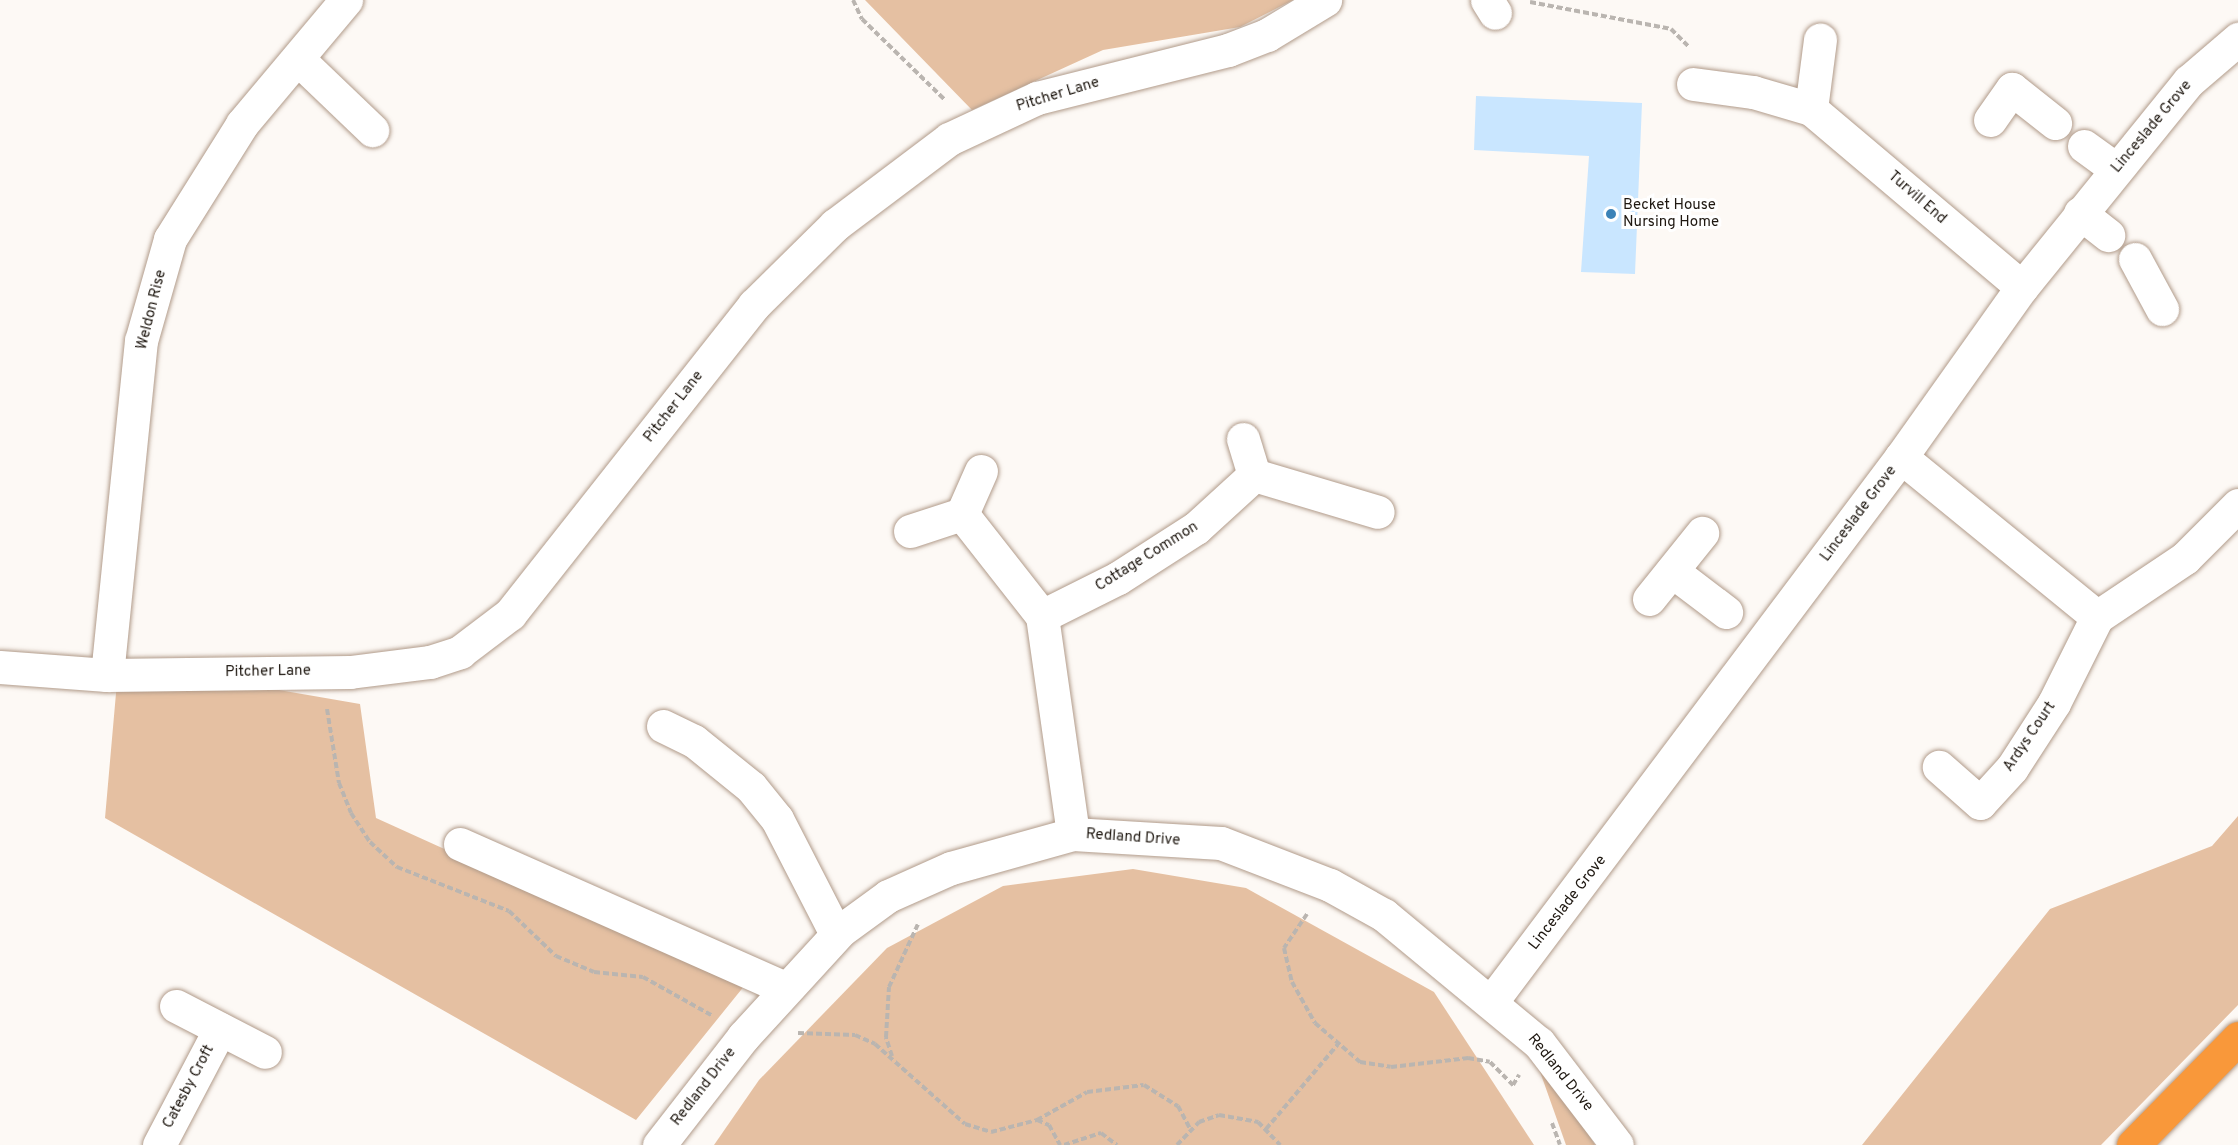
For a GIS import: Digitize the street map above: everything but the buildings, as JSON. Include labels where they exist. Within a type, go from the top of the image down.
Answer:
[{"type":"highway","points":[[2133,1145],[2238,1038]]},
{"type":"street","name":"Weldon Rise","points":[[107,675],[141,342],[170,239],[242,124],[346,0]]},
{"type":"street","name":"Pitcher Lane","points":[[0,667],[107,675],[350,672],[430,662],[460,652],[510,614],[754,305],[835,225],[972,125],[1037,98],[1228,50],[1267,36],[1325,0]]},
{"type":"street","name":"Linceslade Grove","points":[[1492,1001],[1744,626],[1901,457],[2022,287],[2080,213],[2189,81],[2238,39]]},
{"type":"street","points":[[1811,109],[1820,40]]},
{"type":"street","points":[[298,59],[372,130]]},
{"type":"street","name":"Turvill End","points":[[1697,85],[1753,92],[1811,109],[2022,287]]},
{"type":"street","points":[[1990,120],[2012,89],[2055,123]]},
{"type":"street","points":[[2084,146],[2116,169]]},
{"type":"street","points":[[2080,213],[2108,235]]},
{"type":"street","points":[[2135,259],[2162,309]]},
{"type":"street","points":[[1243,439],[1254,475],[1378,512]]},
{"type":"street","points":[[1901,457],[2097,617]]},
{"type":"street","points":[[910,531],[962,514],[981,471]]},
{"type":"street","name":"Cottage Common","points":[[1042,616],[1118,578],[1196,528],[1254,475]]},
{"type":"street","name":"Ardys Court","points":[[1939,767],[1980,803],[2012,768],[2054,704],[2097,617],[2185,558],[2238,505]]},
{"type":"street","points":[[962,514],[1042,616],[1073,834]]},
{"type":"street","points":[[1649,599],[1702,532]]},
{"type":"street","points":[[1671,571],[1744,626]]},
{"type":"street","points":[[663,726],[694,741],[751,787],[777,819],[836,934]]},
{"type":"street","name":"Redland Drive","points":[[659,1145],[743,1036],[836,934],[888,896],[933,875],[1073,834],[1221,843],[1330,885],[1384,915],[1492,1001],[1539,1043],[1617,1145]]},
{"type":"street","points":[[460,844],[786,988]]},
{"type":"street","name":"Catesby Croft","points":[[176,1006],[265,1052]]},
{"type":"street","name":"Catesby Croft","points":[[159,1145],[220,1029]]},
{"type":"path","points":[[853,0],[862,19],[972,125]]},
{"type":"path","points":[[1501,4],[1671,29],[1703,62],[1697,85]]},
{"type":"path","points":[[892,1057],[886,1037],[889,987],[933,875]]},
{"type":"path","points":[[1330,885],[1284,948],[1302,1003],[1338,1044],[1360,1062],[1391,1067],[1468,1058],[1490,1062],[1514,1085],[1521,1071]]},
{"type":"path","points":[[743,1036],[855,1035],[892,1057],[948,1112],[977,1130],[1037,1120],[1087,1092],[1144,1085],[1178,1106],[1190,1129]]},
{"type":"path","points":[[1266,1129],[1338,1044]]},
{"type":"path","points":[[1177,1145],[1190,1129],[1219,1116],[1239,1116],[1266,1129],[1280,1145]]},
{"type":"path","points":[[1037,1120],[1049,1125],[1062,1145],[1084,1134],[1101,1133],[1117,1145]]},
{"type":"shaded area","points":[[865,0],[1293,0],[1240,27],[1103,50],[972,110]]},
{"type":"shaded area","points":[[117,682],[279,690],[360,704],[376,818],[745,985],[636,1120],[105,818]]},
{"type":"shaded area","points":[[2238,816],[2238,1005],[2101,1145],[1862,1145],[2050,909],[2212,846]]},
{"type":"shaded area","points":[[1133,869],[1246,888],[1434,992],[1534,1145],[714,1145],[759,1080],[887,948],[1003,886]]},
{"type":"shaded area","points":[[1538,1066],[1555,1080],[1595,1145],[1566,1145]]},
{"type":"place","name":"Becket House Nursing Home","points":[[1611,214]]}]
